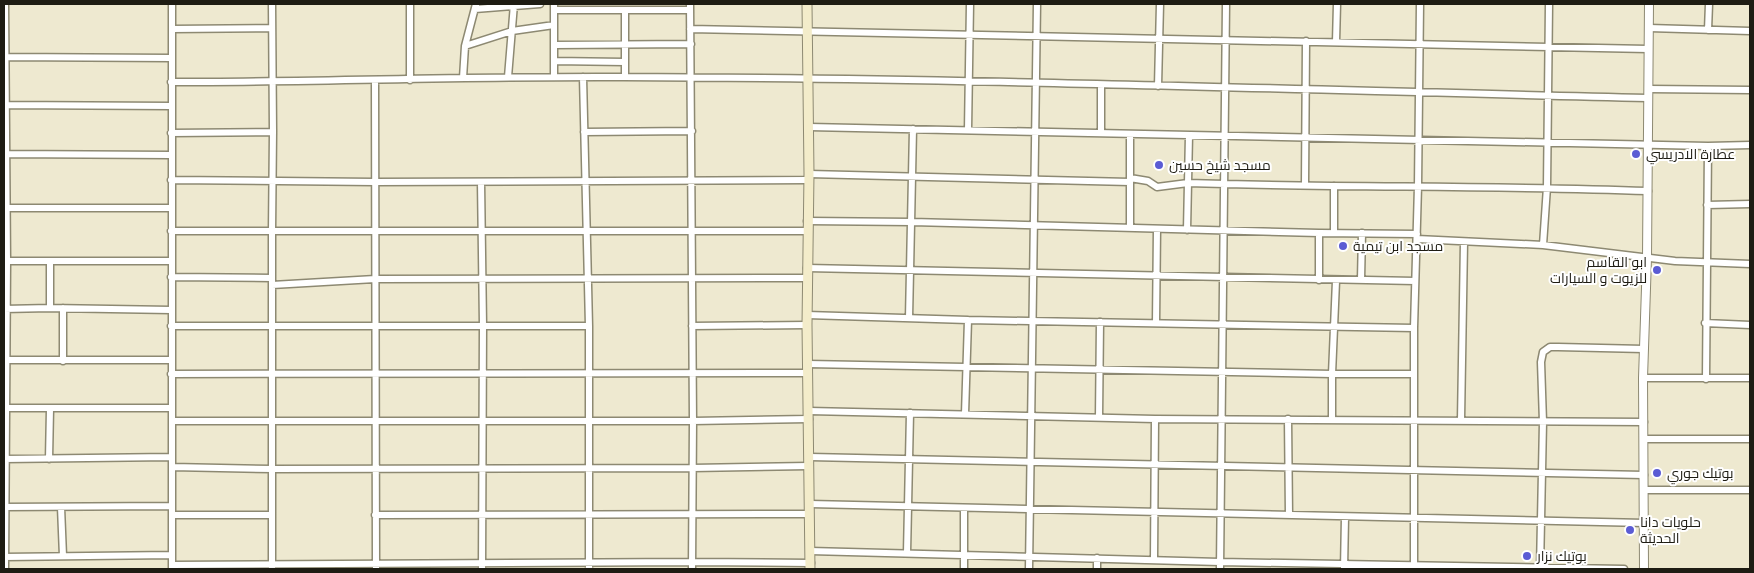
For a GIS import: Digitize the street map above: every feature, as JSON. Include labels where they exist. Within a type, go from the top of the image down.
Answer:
[{"type":"main road","points":[[807,4],[807,326],[811,566]]},
{"type":"street","points":[[5,4],[5,569]]},
{"type":"street","points":[[172,4],[172,567],[589,566],[692,562],[811,566]]},
{"type":"street","points":[[272,4],[272,566]]},
{"type":"street","points":[[410,4],[410,80]]},
{"type":"street","points":[[462,78],[465,46],[476,7],[540,4]]},
{"type":"street","points":[[968,130],[970,4]]},
{"type":"street","points":[[1030,569],[1037,4]]},
{"type":"street","points":[[1158,86],[1160,4]]},
{"type":"street","points":[[1220,566],[1220,420],[1226,4]]},
{"type":"street","points":[[1336,42],[1337,4]]},
{"type":"street","points":[[1414,567],[1414,328],[1420,4]]},
{"type":"street","points":[[1543,245],[1547,187],[1549,4]]},
{"type":"street","points":[[1644,569],[1643,378],[1647,258],[1649,4]]},
{"type":"street","points":[[1708,30],[1709,4]]},
{"type":"street","points":[[508,77],[514,5]]},
{"type":"street","points":[[554,77],[554,7],[625,10],[645,7],[690,7],[692,77],[692,569]]},
{"type":"street","points":[[625,10],[626,77]]},
{"type":"street","points":[[465,46],[512,31],[554,26]]},
{"type":"street","points":[[172,29],[272,28]]},
{"type":"street","points":[[1648,28],[1750,31]]},
{"type":"street","points":[[690,29],[1648,49]]},
{"type":"street","points":[[1305,185],[1306,41]]},
{"type":"street","points":[[554,45],[691,44]]},
{"type":"street","points":[[4,57],[172,58]]},
{"type":"street","points":[[554,61],[626,62]]},
{"type":"street","points":[[171,82],[410,80],[508,77],[808,78],[1648,98]]},
{"type":"street","points":[[583,77],[589,279],[589,566]]},
{"type":"street","points":[[375,80],[375,566]]},
{"type":"street","points":[[1101,85],[1101,133]]},
{"type":"street","points":[[1649,89],[1750,90]]},
{"type":"street","points":[[5,105],[172,106]]},
{"type":"street","points":[[808,127],[1189,136],[1547,141],[1708,146],[1750,145]]},
{"type":"street","points":[[909,318],[913,129]]},
{"type":"street","points":[[584,132],[692,131]]},
{"type":"street","points":[[171,133],[273,132]]},
{"type":"street","points":[[1130,134],[1130,228]]},
{"type":"street","points":[[1187,230],[1189,136]]},
{"type":"street","points":[[1706,379],[1708,146]]},
{"type":"street","points":[[5,154],[171,155]]},
{"type":"street","points":[[171,180],[375,182],[692,181],[912,176],[1130,180],[1148,181],[1157,187],[1188,182],[1334,186],[1547,187],[1648,191]]},
{"type":"street","points":[[481,182],[483,230],[482,566]]},
{"type":"street","points":[[1334,186],[1334,234]]},
{"type":"street","points":[[1707,205],[1750,204]]},
{"type":"street","points":[[5,208],[172,208]]},
{"type":"street","points":[[808,221],[912,222],[1334,234],[1362,233],[1416,236],[1464,242],[1543,245],[1647,258],[1706,263],[1750,264]]},
{"type":"street","points":[[1156,323],[1157,229]]},
{"type":"street","points":[[171,231],[807,231]]},
{"type":"street","points":[[1318,280],[1319,233]]},
{"type":"street","points":[[1362,233],[1362,280]]},
{"type":"street","points":[[1461,420],[1464,242]]},
{"type":"street","points":[[5,261],[171,261]]},
{"type":"street","points":[[50,262],[50,308]]},
{"type":"street","points":[[171,277],[272,282],[375,279],[692,278],[911,270],[1336,281],[1415,281]]},
{"type":"street","points":[[1332,420],[1336,281]]},
{"type":"street","points":[[63,308],[63,360]]},
{"type":"street","points":[[5,309],[171,310]]},
{"type":"street","points":[[807,315],[968,320],[1414,328]]},
{"type":"street","points":[[965,414],[968,320]]},
{"type":"street","points":[[1099,417],[1100,322]]},
{"type":"street","points":[[1705,323],[1750,325]]},
{"type":"street","points":[[171,326],[589,326]]},
{"type":"street","points":[[692,326],[807,326]]},
{"type":"street","points":[[1540,569],[1543,422],[1541,362],[1545,350],[1558,347],[1644,349]]},
{"type":"street","points":[[5,360],[171,360]]},
{"type":"street","points":[[171,374],[692,373],[808,368],[967,367],[1414,374]]},
{"type":"street","points":[[1643,378],[1750,378]]},
{"type":"street","points":[[5,408],[172,408]]},
{"type":"street","points":[[49,459],[50,409]]},
{"type":"street","points":[[172,421],[693,421],[809,415],[910,413],[1220,420],[1644,422]]},
{"type":"street","points":[[907,554],[910,413]]},
{"type":"street","points":[[1154,560],[1155,419]]},
{"type":"street","points":[[1288,419],[1289,515]]},
{"type":"street","points":[[1644,439],[1750,439]]},
{"type":"street","points":[[4,459],[171,458]]},
{"type":"street","points":[[172,467],[272,469],[692,468],[809,462],[908,460],[1644,475]]},
{"type":"street","points":[[1645,490],[1750,490]]},
{"type":"street","points":[[5,507],[172,506]]},
{"type":"street","points":[[61,507],[63,556]]},
{"type":"street","points":[[375,515],[589,516],[908,507],[1645,523]]},
{"type":"street","points":[[964,509],[964,569]]},
{"type":"street","points":[[172,515],[272,515]]},
{"type":"street","points":[[1344,566],[1345,517]]},
{"type":"street","points":[[810,551],[1154,560],[1220,566],[1624,569]]},
{"type":"street","points":[[4,556],[172,554]]},
{"type":"street","points":[[1097,558],[1097,569]]},
{"type":"place","name":"عطارة الادريسي","points":[[1636,154]]},
{"type":"place","name":"مسجد شيخ حسين","points":[[1159,165]]},
{"type":"place","name":"مسجد ابن تيمية","points":[[1343,246]]},
{"type":"place","name":"ابو القاسم للزيوت و السيارات","points":[[1657,270]]},
{"type":"place","name":"بوتيك جوري","points":[[1657,473]]},
{"type":"place","name":"حلويات دانا الحديثة","points":[[1630,530]]},
{"type":"place","name":"بوتيك نزار","points":[[1527,556]]}]
